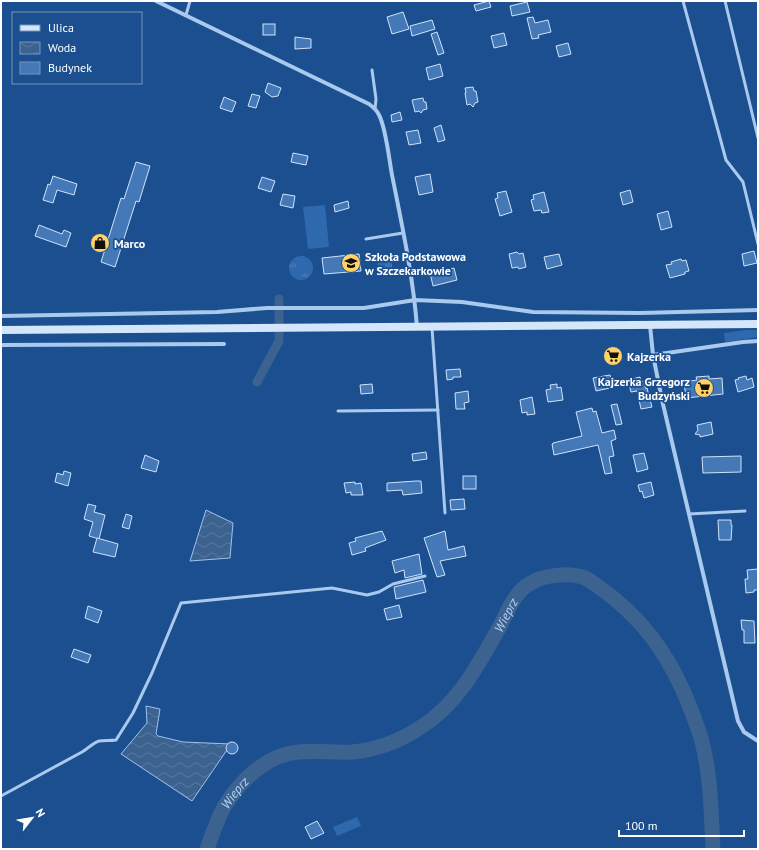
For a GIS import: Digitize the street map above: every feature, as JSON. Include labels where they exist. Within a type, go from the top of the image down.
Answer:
[{"type":"main road","points":[[1,330],[758,324]]},
{"type":"street","points":[[156,1],[369,104],[375,109],[379,115],[384,132],[415,300],[417,327]]},
{"type":"street","points":[[1,316],[217,312],[267,308],[364,308],[415,300],[462,302],[533,312],[640,313],[758,310]]},
{"type":"street","points":[[650,325],[653,355],[662,400],[738,721],[744,732],[758,741]]},
{"type":"street","points":[[653,355],[758,341]]},
{"type":"street","points":[[1,345],[224,344]]},
{"type":"lane","points":[[186,15],[190,1]]},
{"type":"lane","points":[[683,1],[726,160],[743,182],[758,244]]},
{"type":"lane","points":[[724,1],[758,138]]},
{"type":"lane","points":[[372,70],[376,99],[375,109]]},
{"type":"lane","points":[[366,239],[403,233]]},
{"type":"lane","points":[[432,327],[445,514]]},
{"type":"lane","points":[[652,373],[656,370]]},
{"type":"lane","points":[[338,411],[438,410]]},
{"type":"lane","points":[[689,514],[745,511]]},
{"type":"lane","points":[[1,796],[82,752],[99,741],[107,742],[116,740],[133,713],[152,673],[181,603],[332,588],[366,595],[379,592],[393,584],[425,576]]},
{"type":"green space","points":[[325,205],[329,247],[308,249],[303,207]]},
{"type":"green space","points":[[301,256],[310,259],[313,268],[310,277],[301,280],[292,277],[289,268],[292,259]]},
{"type":"green space","points":[[391,256],[393,275],[379,276],[377,257]]},
{"type":"green space","points":[[758,330],[758,337],[725,342],[724,333]]},
{"type":"green space","points":[[357,817],[361,826],[337,836],[333,827]]},
{"type":"water","points":[[206,510],[233,523],[230,558],[190,561]]},
{"type":"water","points":[[146,706],[160,709],[156,734],[158,736],[183,742],[231,744],[192,801],[121,754],[147,723]]},
{"type":"building","points":[[489,1],[491,7],[476,11],[474,5]]},
{"type":"building","points":[[527,2],[530,12],[512,16],[510,6]]},
{"type":"building","points":[[403,12],[409,29],[392,34],[387,17]]},
{"type":"building","points":[[533,17],[535,23],[548,20],[551,32],[538,35],[539,38],[532,39],[527,18]]},
{"type":"building","points":[[432,20],[435,29],[412,36],[410,26]]},
{"type":"building","points":[[263,24],[275,24],[275,35],[263,35]]},
{"type":"building","points":[[437,32],[444,53],[438,55],[431,34]]},
{"type":"building","points":[[504,33],[507,45],[494,48],[491,36]]},
{"type":"building","points":[[295,37],[311,39],[311,48],[295,49]]},
{"type":"building","points":[[568,43],[571,54],[559,57],[556,46]]},
{"type":"building","points":[[440,64],[443,76],[429,80],[426,68]]},
{"type":"building","points":[[268,83],[281,88],[278,96],[272,97],[265,92]]},
{"type":"building","points":[[473,87],[474,91],[476,91],[478,102],[475,103],[473,107],[470,104],[467,105],[465,88]]},
{"type":"building","points":[[252,94],[260,96],[256,108],[248,106]]},
{"type":"building","points":[[224,97],[236,102],[232,112],[220,108]]},
{"type":"building","points":[[423,98],[424,102],[426,102],[427,109],[423,110],[421,113],[419,111],[415,112],[412,100]]},
{"type":"building","points":[[400,112],[402,120],[392,122],[391,115]]},
{"type":"building","points":[[441,125],[445,140],[438,142],[434,128]]},
{"type":"building","points":[[418,130],[421,143],[409,145],[406,132]]},
{"type":"building","points":[[293,153],[308,156],[306,165],[291,162]]},
{"type":"building","points":[[136,162],[150,166],[139,202],[136,201],[115,267],[101,262],[121,198],[124,199]]},
{"type":"building","points":[[430,174],[433,192],[419,195],[415,177]]},
{"type":"building","points":[[53,176],[77,184],[74,195],[57,190],[53,203],[43,200],[48,184],[50,185]]},
{"type":"building","points":[[262,177],[275,181],[271,192],[258,188]]},
{"type":"building","points":[[630,190],[633,202],[623,205],[620,193]]},
{"type":"building","points":[[506,191],[512,212],[500,216],[495,199],[498,198],[497,193]]},
{"type":"building","points":[[544,192],[549,212],[542,213],[541,210],[534,211],[531,200],[534,199],[533,195]]},
{"type":"building","points":[[283,194],[295,196],[293,208],[280,205]]},
{"type":"building","points":[[348,201],[349,208],[335,212],[334,205]]},
{"type":"building","points":[[668,211],[672,227],[661,230],[657,214]]},
{"type":"building","points":[[39,225],[62,234],[64,230],[71,233],[66,247],[35,236]]},
{"type":"building","points":[[754,251],[757,263],[744,266],[742,254]]},
{"type":"building","points":[[517,252],[519,254],[523,253],[526,267],[519,269],[518,267],[512,268],[509,254]]},
{"type":"building","points":[[359,254],[361,271],[324,274],[322,258]]},
{"type":"building","points":[[559,254],[562,265],[547,269],[544,257]]},
{"type":"building","points":[[681,259],[682,261],[686,260],[689,271],[685,272],[685,274],[670,278],[666,265],[672,264],[671,262]]},
{"type":"building","points":[[454,268],[457,280],[433,286],[430,273]]},
{"type":"building","name":"Kajzerka","points":[[618,350],[620,360],[608,363],[606,353]]},
{"type":"building","points":[[460,369],[461,377],[453,377],[453,379],[447,380],[446,370]]},
{"type":"building","points":[[610,375],[612,381],[608,382],[610,388],[596,391],[593,378]]},
{"type":"building","name":"Kajzerka Grzegorz Budzyński","points":[[709,376],[709,379],[722,378],[723,394],[686,398],[684,382],[697,380],[696,377]]},
{"type":"building","points":[[746,376],[747,380],[752,378],[754,387],[738,392],[735,380]]},
{"type":"building","points":[[640,377],[641,382],[644,381],[646,389],[647,388],[652,407],[641,409],[637,391],[631,392],[628,380]]},
{"type":"building","points":[[372,384],[373,393],[361,394],[360,385]]},
{"type":"building","points":[[557,384],[557,388],[561,387],[563,400],[548,402],[546,390],[551,389],[550,385]]},
{"type":"building","points":[[468,391],[469,402],[464,403],[465,409],[456,409],[455,393]]},
{"type":"building","points":[[532,397],[535,414],[527,415],[527,412],[522,413],[520,400]]},
{"type":"building","points":[[617,404],[622,424],[616,425],[611,405]]},
{"type":"building","points":[[592,408],[593,412],[596,411],[602,433],[614,430],[616,439],[611,441],[614,456],[609,457],[612,473],[605,474],[598,445],[554,455],[553,443],[582,436],[576,412]]},
{"type":"building","points":[[711,422],[713,434],[700,437],[700,435],[695,434],[698,430],[697,425]]},
{"type":"building","points":[[426,452],[427,459],[413,461],[412,454]]},
{"type":"building","points":[[644,453],[648,469],[637,472],[633,455]]},
{"type":"building","points":[[145,455],[159,461],[156,472],[141,468]]},
{"type":"building","points":[[741,456],[741,472],[703,473],[702,457]]},
{"type":"building","points":[[64,471],[71,473],[68,486],[55,482],[57,473],[63,475]]},
{"type":"building","points":[[463,476],[476,476],[476,489],[463,489]]},
{"type":"building","points":[[421,481],[422,493],[403,495],[402,490],[387,491],[387,483]]},
{"type":"building","points":[[355,482],[355,484],[361,483],[363,495],[351,495],[351,492],[346,493],[344,483]]},
{"type":"building","points":[[651,482],[654,495],[644,498],[638,485]]},
{"type":"building","points":[[464,499],[465,509],[451,510],[450,500]]},
{"type":"building","points":[[88,504],[96,506],[94,512],[105,515],[99,539],[89,536],[93,522],[84,519]]},
{"type":"building","points":[[126,514],[132,516],[129,529],[122,527]]},
{"type":"building","points":[[718,520],[731,520],[731,540],[719,540]]},
{"type":"building","points":[[382,531],[386,540],[365,548],[366,551],[352,555],[349,543],[356,541],[355,538]]},
{"type":"building","points":[[445,531],[448,550],[464,546],[466,556],[440,561],[445,575],[437,577],[424,538]]},
{"type":"building","points":[[97,538],[118,544],[115,557],[93,552]]},
{"type":"building","points":[[419,554],[422,574],[405,578],[404,570],[395,573],[392,561]]},
{"type":"building","points":[[758,569],[758,590],[746,593],[745,579],[748,579],[747,570]]},
{"type":"building","points":[[423,580],[426,592],[396,599],[394,587]]},
{"type":"building","points":[[399,605],[402,617],[387,620],[384,609]]},
{"type":"building","points":[[88,606],[102,611],[98,623],[85,618]]},
{"type":"building","points":[[741,620],[754,621],[755,643],[744,643],[744,630],[742,630]]},
{"type":"building","points":[[74,649],[91,655],[88,663],[71,657]]},
{"type":"building","points":[[230,742],[234,742],[238,748],[234,754],[230,754],[226,750],[226,746]]},
{"type":"building","points":[[317,821],[324,833],[311,839],[305,827]]},
{"type":"waterway","points":[[257,382],[279,341],[279,299]]},
{"type":"waterway","name":"Wieprz","points":[[207,849],[219,817],[230,797],[255,771],[275,758],[298,752],[352,752],[379,747],[405,737],[434,718],[446,707],[475,670],[511,604],[519,593],[529,584],[541,578],[556,575],[579,576],[587,579],[599,587],[635,618],[651,636],[664,655],[685,695],[701,738],[707,765],[713,849]]},
{"type":"place","name":"Marco","points":[[100,243]]},
{"type":"place","name":"Szkoła Podstawowa w Szczekarkowie","points":[[351,263]]},
{"type":"place","name":"Kajzerka","points":[[613,356]]},
{"type":"place","name":"Kajzerka Grzegorz Budzyński","points":[[704,388]]}]
